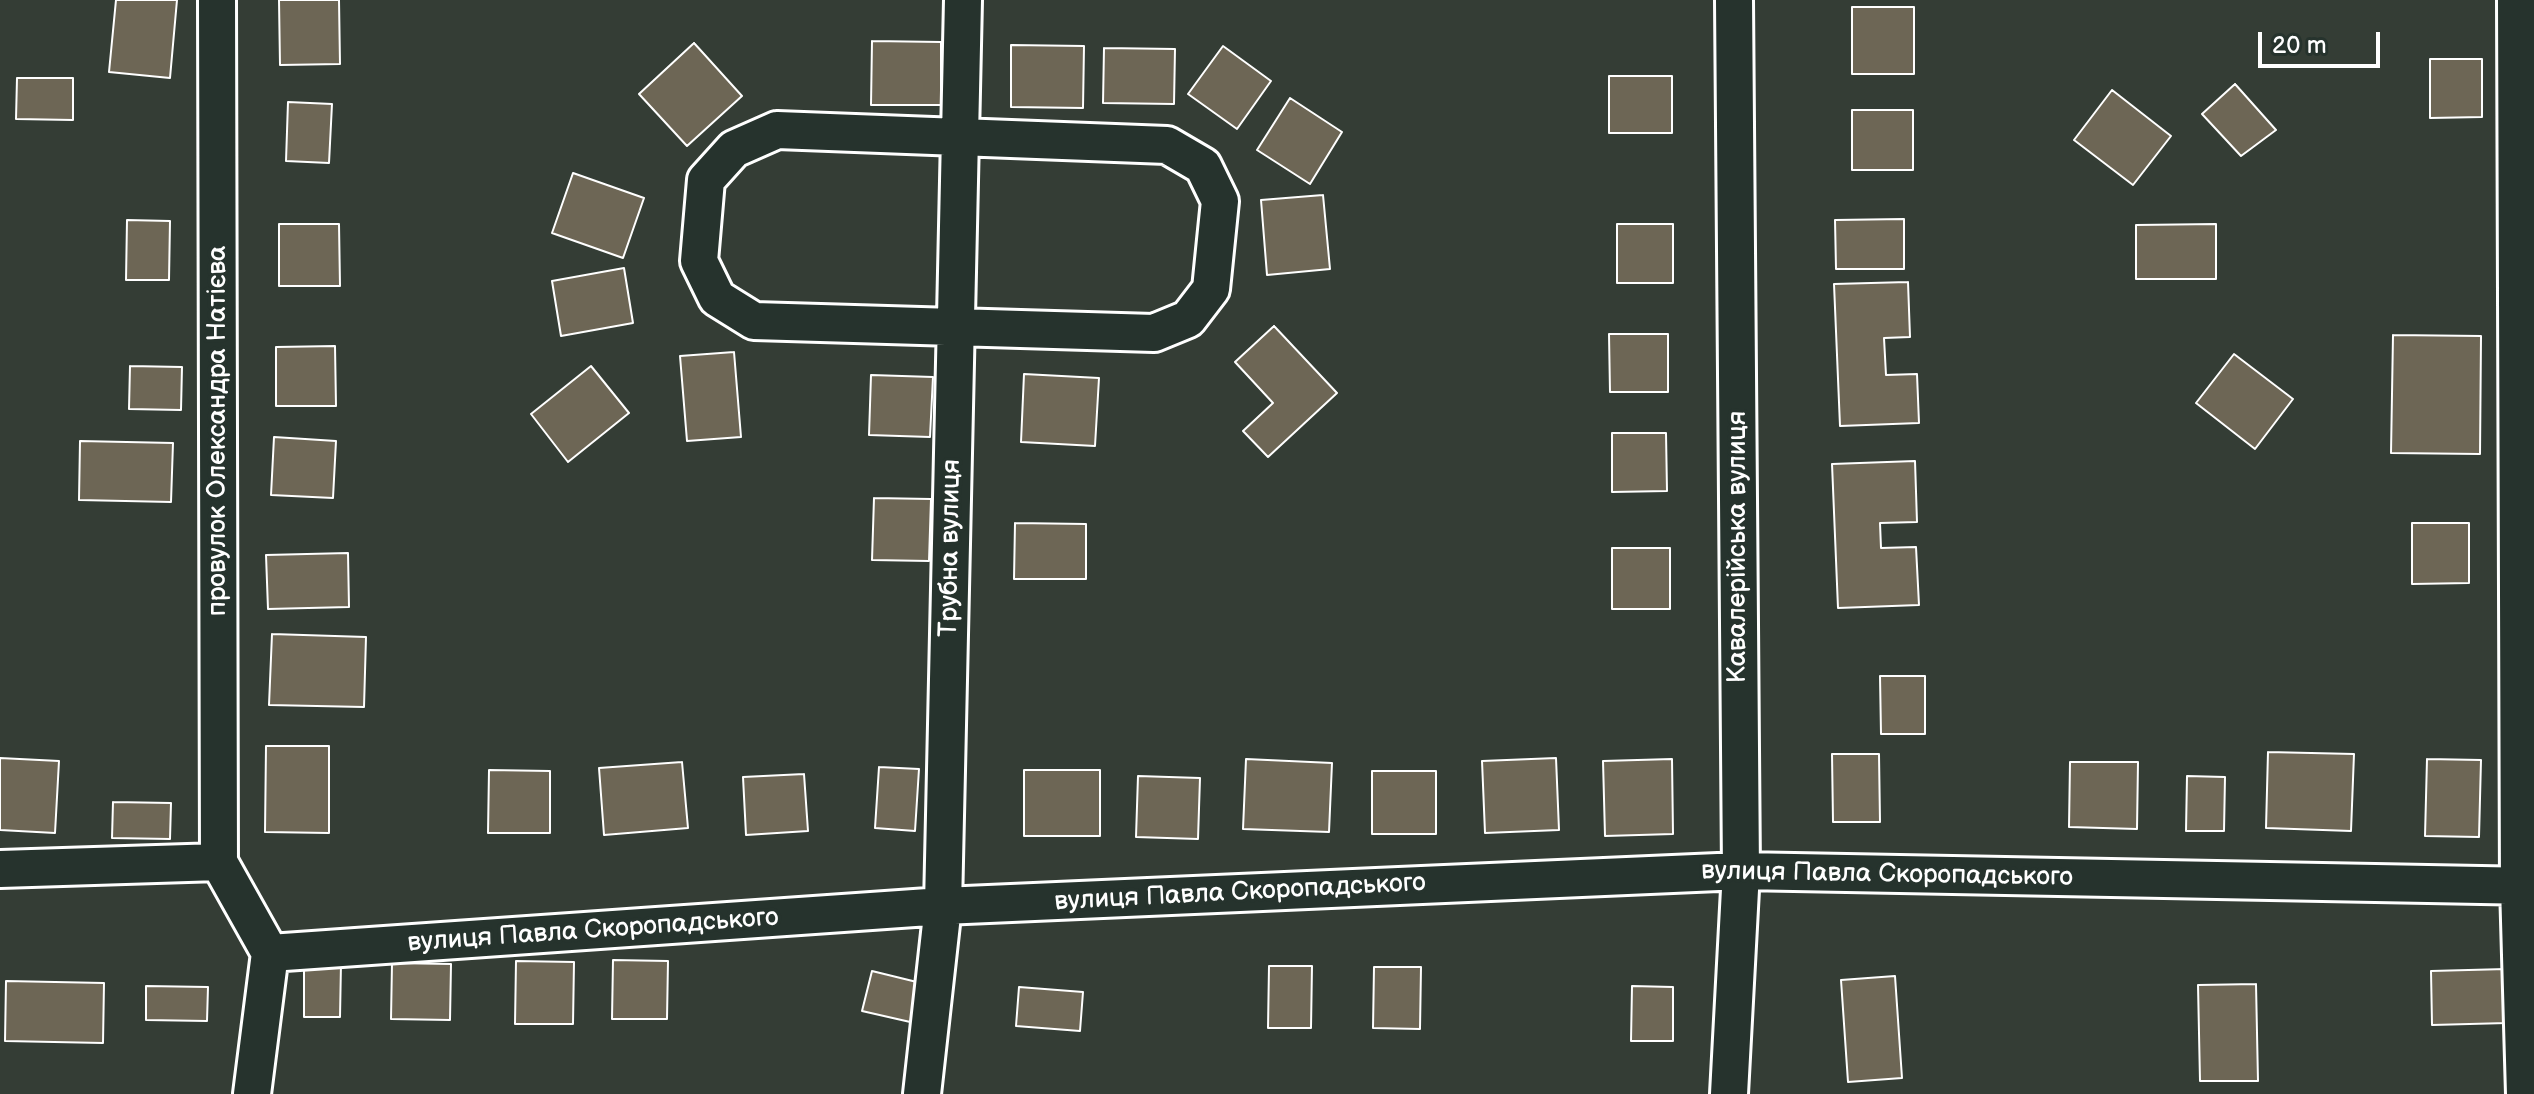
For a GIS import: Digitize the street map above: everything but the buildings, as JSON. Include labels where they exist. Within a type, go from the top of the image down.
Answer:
[{"type":"street","name":"провулок Олександра Натієва","points":[[217,0],[219,862]]},
{"type":"street","name":"Трубна вулиця","points":[[922,1094],[943,906],[963,0]]},
{"type":"street","name":"Кавалерійська вулиця","points":[[1729,1094],[1741,871],[1734,0]]},
{"type":"street","points":[[2516,0],[2526,886],[2525,1094]]},
{"type":"street","points":[[777,130],[1167,145],[1203,166],[1220,201],[1211,289],[1188,319],[1154,333],[955,325],[754,321],[717,298],[699,261],[706,180],[734,149],[777,130]]},
{"type":"street","points":[[0,869],[219,862],[270,953],[252,1094]]},
{"type":"street","name":"вулиця Павла Скоропадського","points":[[270,953],[943,906],[1741,871],[2526,886]]}]
